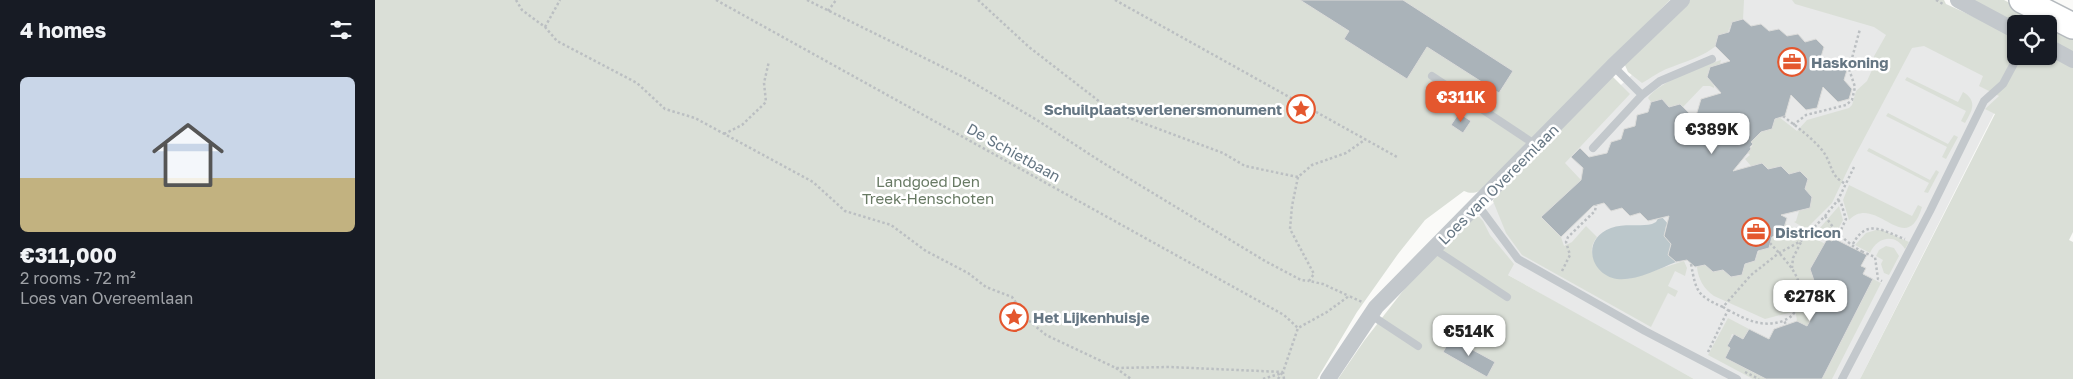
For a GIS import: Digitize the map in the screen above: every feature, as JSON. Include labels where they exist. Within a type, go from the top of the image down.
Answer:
[{"type":"main road","points":[[2022,0],[2073,26]]},
{"type":"street","name":"Loes van Overeemlaan","points":[[1328,379],[1374,311],[1613,66],[1682,0]]},
{"type":"street","points":[[1958,0],[2007,26]]},
{"type":"street","points":[[2057,51],[2073,60]]},
{"type":"lane","points":[[1593,148],[1643,95],[1660,81],[1684,69],[1712,59]]},
{"type":"lane","points":[[1842,379],[1984,101],[2003,84],[2013,65]]},
{"type":"lane","points":[[1613,66],[1643,95]]},
{"type":"lane","points":[[1432,76],[1536,145]]},
{"type":"lane","points":[[1477,204],[1517,259],[1737,379]]},
{"type":"lane","points":[[1434,249],[1507,297]]},
{"type":"lane","points":[[1374,311],[1418,346]]},
{"type":"path","points":[[516,0],[522,10],[545,27],[557,41],[637,83],[665,109],[695,118],[813,182],[845,211],[891,225],[927,251],[968,273],[986,286],[1012,297],[1028,320],[1046,335],[1116,368],[1131,379]]},
{"type":"path","points":[[545,27],[559,0]]},
{"type":"path","name":"De Schietbaan","points":[[716,0],[1276,310],[1298,328]]},
{"type":"path","points":[[807,0],[965,78],[1037,120],[1100,161],[1265,261],[1301,280],[1323,284],[1349,296],[1374,311]]},
{"type":"path","points":[[828,11],[836,0]]},
{"type":"path","points":[[978,0],[1029,47],[1113,112],[1223,153],[1245,166],[1298,177]]},
{"type":"path","points":[[1115,0],[1397,157]]},
{"type":"path","points":[[1793,124],[1806,116],[1846,105],[1852,100],[1855,87],[1849,69],[1860,29]]},
{"type":"path","points":[[724,134],[742,125],[766,102],[764,83],[769,61]]},
{"type":"path","points":[[1783,116],[1811,138],[1828,160],[1836,179],[1846,184]]},
{"type":"path","points":[[1309,281],[1314,274],[1290,229],[1291,206],[1298,177],[1312,165],[1346,153],[1366,139]]},
{"type":"path","points":[[1723,307],[1751,275],[1779,253],[1801,241],[1825,216],[1839,200],[1855,165]]},
{"type":"path","points":[[1839,200],[1846,219],[1840,232]]},
{"type":"path","points":[[1556,281],[1571,255],[1567,242],[1568,237],[1595,211],[1596,205]]},
{"type":"path","points":[[1825,216],[1836,233],[1847,243],[1875,257],[1878,280],[1883,282]]},
{"type":"path","points":[[1853,244],[1865,231],[1877,228],[1913,242]]},
{"type":"path","points":[[1793,268],[1793,258],[1801,241]]},
{"type":"path","points":[[1691,264],[1696,286],[1700,295],[1706,300],[1758,324],[1774,324],[1793,314],[1800,299],[1800,284],[1793,268],[1770,243]]},
{"type":"path","points":[[1278,379],[1283,372],[1298,328],[1327,312],[1349,296]]},
{"type":"path","points":[[1703,361],[1728,310]]},
{"type":"path","points":[[1784,320],[1786,325]]},
{"type":"path","points":[[1116,368],[1169,367],[1283,372]]},
{"type":"path","points":[[1263,379],[1283,372]]},
{"type":"path","points":[[1283,372],[1284,379]]},
{"type":"shaded area","points":[[1713,0],[1847,0],[2009,84],[1860,379],[1694,379],[1602,329],[1451,242]]},
{"type":"shaded area","points":[[1660,215],[1669,225],[1666,226],[1664,236],[1671,244],[1668,255],[1676,262],[1647,274],[1625,279],[1608,276],[1601,271],[1596,264],[1592,248],[1595,240],[1601,233],[1611,228],[1626,225],[1652,224],[1656,222]]},
{"type":"green space","name":"Landgoed Den Treek-Henschoten","points":[[375,0],[1670,0],[1486,187],[1470,193],[1464,191],[1425,220],[1398,254],[1357,312],[1317,379],[375,379]]},
{"type":"green space","points":[[1689,0],[1744,0],[1743,19],[1732,22],[1728,32],[1715,47],[1698,57],[1662,71],[1642,83],[1628,72],[1624,63]]},
{"type":"green space","points":[[1792,0],[1944,0],[1946,4],[2007,32],[2007,65],[2057,65],[2057,57],[2073,65],[2073,232],[2069,240],[2073,242],[2073,379],[1860,379],[1995,114],[1985,109],[1999,96],[1979,86],[1983,76],[1924,46],[1912,48],[1832,203],[1803,232],[1812,237],[1839,206],[1843,220],[1832,241],[1818,234],[1816,239],[1829,246],[1810,269],[1821,301],[1805,331],[1802,324],[1797,321],[1796,314],[1792,312],[1765,319],[1714,296],[1704,287],[1697,267],[1705,265],[1713,272],[1723,270],[1731,277],[1742,275],[1745,264],[1755,261],[1759,251],[1765,244],[1772,238],[1782,234],[1785,224],[1801,231],[1803,227],[1794,222],[1799,211],[1810,208],[1812,197],[1805,189],[1808,179],[1800,171],[1789,174],[1781,166],[1768,169],[1762,163],[1751,166],[1745,159],[1750,155],[1748,153],[1753,144],[1751,142],[1754,139],[1753,137],[1771,129],[1775,119],[1779,117],[1797,131],[1807,120],[1849,108],[1852,105],[1856,91],[1867,81],[1872,70],[1873,58],[1886,35],[1874,27],[1795,4]]},
{"type":"green space","points":[[1971,0],[2004,0],[2033,15],[2007,15],[2007,19]]},
{"type":"green space","points":[[2057,28],[2073,36],[2073,53],[2057,45]]},
{"type":"green space","points":[[1721,60],[1720,64],[1710,67],[1707,77],[1714,88],[1703,86],[1683,107],[1680,104],[1669,107],[1662,99],[1651,102],[1648,98],[1661,86],[1693,70]]},
{"type":"green space","points":[[1612,76],[1630,94],[1565,163],[1581,180],[1541,217],[1561,237],[1564,246],[1572,242],[1586,226],[1597,237],[1592,248],[1593,258],[1607,275],[1628,279],[1684,261],[1687,268],[1685,276],[1675,271],[1668,286],[1678,291],[1675,297],[1668,293],[1651,327],[1522,255],[1506,233],[1493,201],[1496,192]]},
{"type":"green space","points":[[1907,77],[1958,102],[1963,92],[1968,95],[1972,106],[1965,123],[1961,121],[1966,111],[1905,80]]},
{"type":"green space","points":[[1888,113],[1948,144],[1954,135],[1958,137],[1946,159],[1942,157],[1947,147],[1886,116]]},
{"type":"green space","points":[[1869,148],[1930,180],[1936,170],[1939,172],[1928,193],[1924,192],[1929,183],[1867,151]]},
{"type":"green space","points":[[1849,185],[1912,216],[1918,205],[1922,207],[1915,222],[1908,227],[1899,227],[1870,214],[1859,214],[1849,220],[1843,200]]},
{"type":"green space","points":[[1475,216],[1483,221],[1490,235],[1514,264],[1508,275],[1694,379],[1338,379],[1364,341],[1444,238]]},
{"type":"green space","points":[[1882,230],[1909,242],[1905,249],[1901,244],[1891,239],[1882,240],[1877,243],[1870,253],[1855,245],[1866,233]]},
{"type":"green space","points":[[1886,246],[1894,248],[1899,256],[1889,275],[1884,273],[1881,264],[1883,260],[1876,256],[1879,250]]},
{"type":"green space","points":[[1873,279],[1881,283],[1832,379],[1822,379]]},
{"type":"green space","points":[[1728,318],[1749,329],[1743,339],[1732,334],[1729,342],[1730,348],[1766,379],[1753,379],[1708,355]]},
{"type":"building","points":[[1300,0],[1403,0],[1513,71],[1499,93],[1427,47],[1407,79],[1344,39],[1349,31]]},
{"type":"building","points":[[1743,19],[1751,26],[1761,24],[1769,31],[1779,29],[1787,36],[1798,34],[1805,42],[1816,39],[1824,47],[1818,67],[1839,62],[1847,70],[1844,80],[1852,89],[1849,99],[1838,102],[1823,87],[1817,108],[1806,110],[1791,95],[1785,116],[1775,119],[1772,129],[1761,132],[1751,142],[1753,144],[1750,147],[1751,149],[1733,171],[1762,163],[1768,169],[1781,166],[1789,174],[1800,171],[1808,179],[1805,189],[1812,197],[1810,208],[1781,215],[1787,218],[1782,234],[1772,237],[1769,248],[1758,251],[1755,261],[1745,264],[1742,275],[1731,277],[1723,270],[1713,272],[1705,265],[1695,267],[1687,260],[1676,262],[1668,255],[1671,244],[1664,236],[1669,216],[1648,221],[1640,213],[1630,216],[1622,208],[1611,211],[1604,203],[1593,206],[1561,237],[1541,217],[1581,180],[1583,168],[1571,157],[1580,148],[1589,157],[1607,153],[1611,142],[1621,139],[1624,129],[1635,126],[1637,115],[1648,112],[1651,102],[1662,99],[1669,107],[1680,104],[1695,119],[1701,99],[1721,93],[1707,77],[1710,67],[1730,61],[1715,46],[1718,35],[1729,32],[1732,22]]},
{"type":"building","points":[[1459,113],[1471,121],[1463,133],[1451,125]]},
{"type":"building","points":[[1833,238],[1867,255],[1861,266],[1866,268],[1863,274],[1873,279],[1822,379],[1766,379],[1725,358],[1730,348],[1727,346],[1734,334],[1743,339],[1749,329],[1769,339],[1774,329],[1797,321],[1807,326],[1821,301],[1810,269],[1827,239],[1832,241]]},
{"type":"building","points":[[1451,338],[1495,362],[1487,377],[1443,352]]},
{"type":"place","name":"Haskoning","points":[[1792,62]]},
{"type":"place","name":"Schuilplaatsverlenersmonument","points":[[1301,109]]},
{"type":"place","name":"Districon","points":[[1756,232]]},
{"type":"place","name":"Het Lijkenhuisje","points":[[1014,317]]}]
